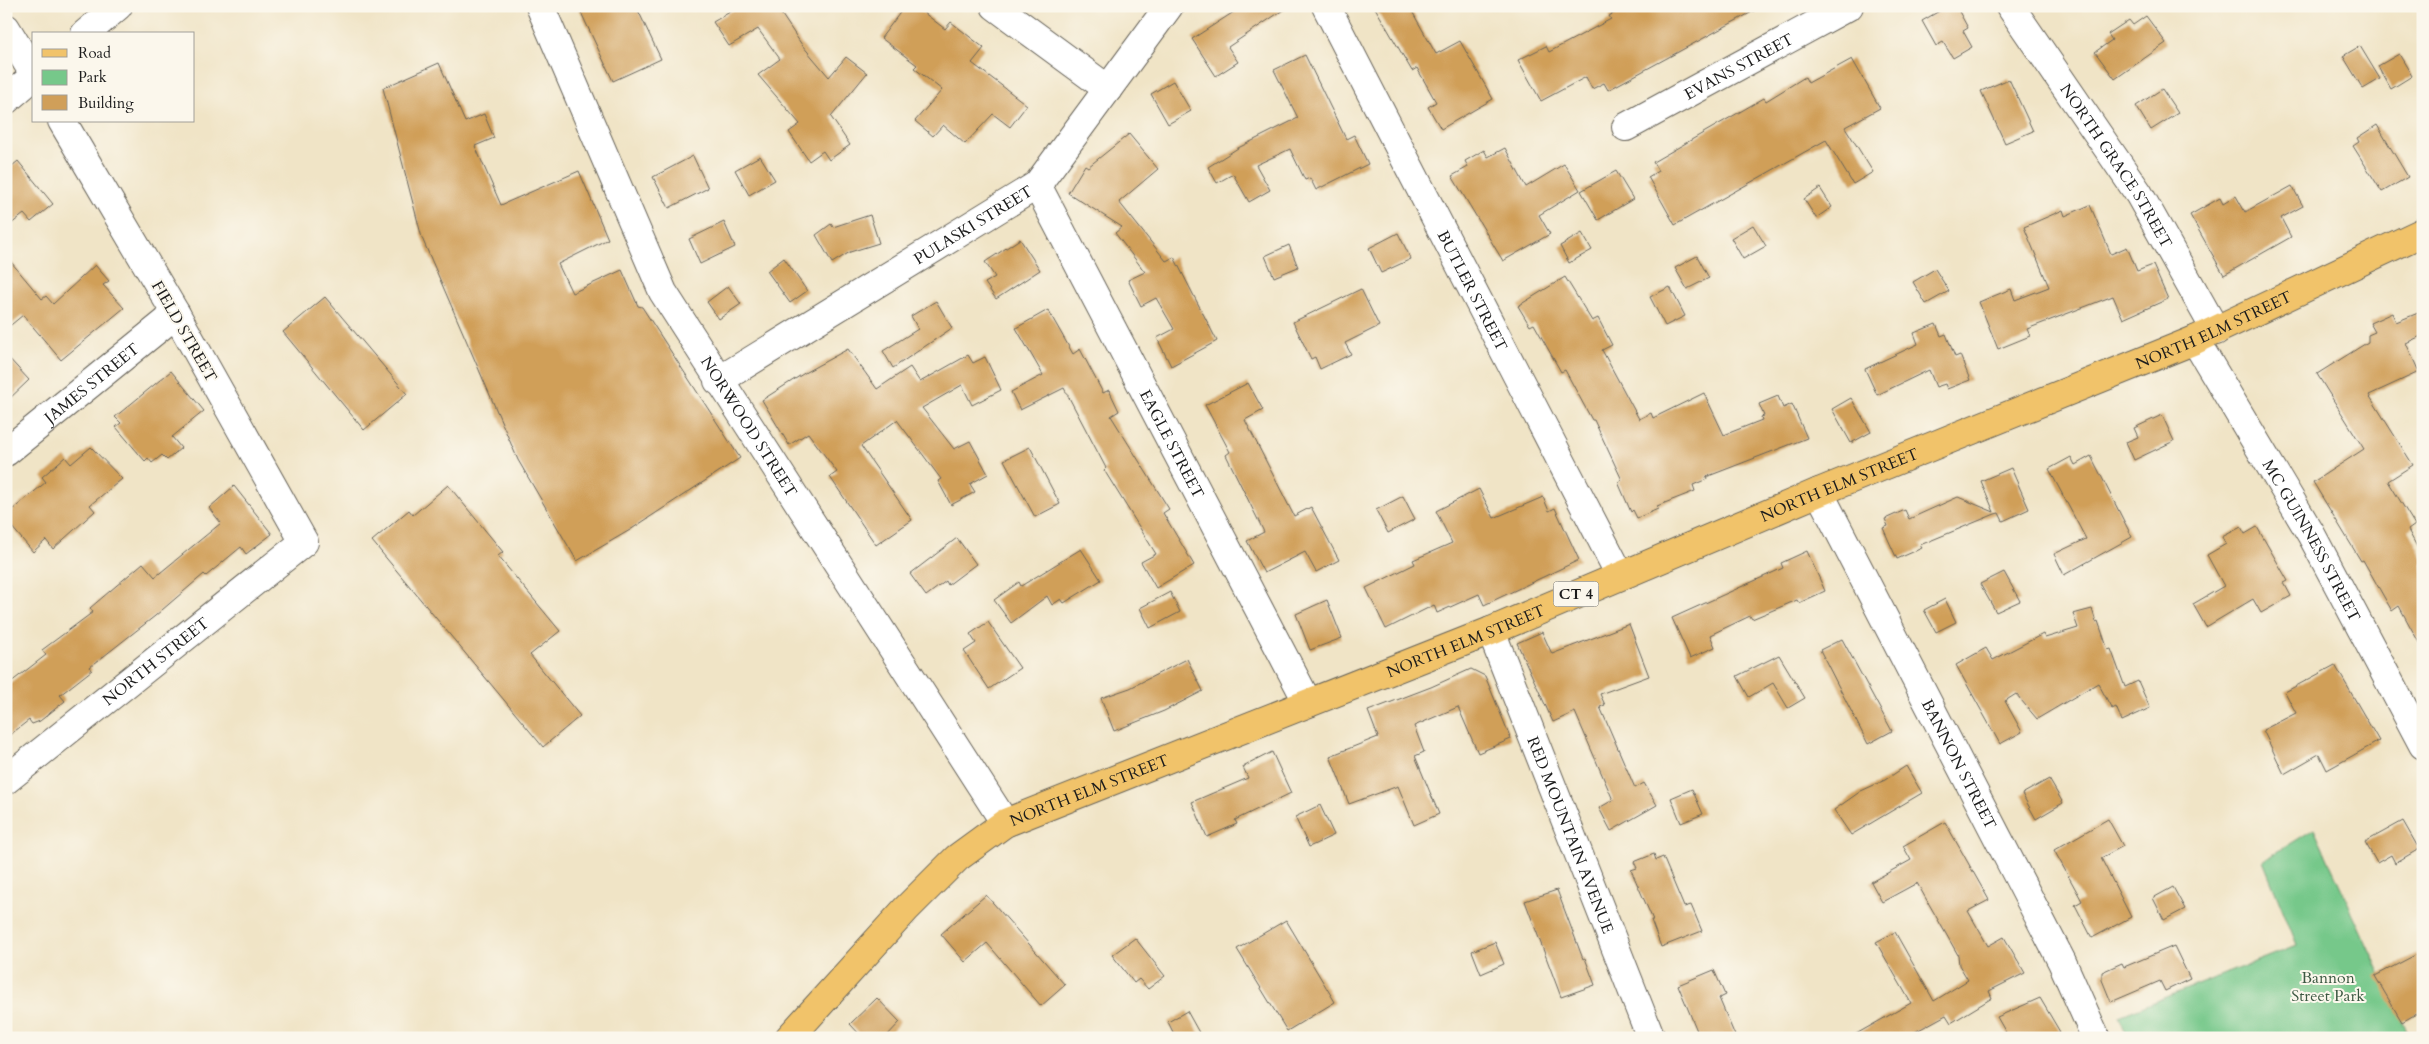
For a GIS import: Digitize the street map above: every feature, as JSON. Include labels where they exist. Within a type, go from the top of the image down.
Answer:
[{"type":"main road","name":"NORTH ELM STREET","points":[[789,1038],[906,909],[951,864],[1005,823],[1491,631],[1819,492],[2206,336],[2423,232]]},
{"type":"street","points":[[87,32],[118,6]]},
{"type":"street","name":"NORWOOD STREET","points":[[540,6],[663,292],[718,381],[1005,823]]},
{"type":"street","points":[[995,6],[1108,89]]},
{"type":"street","name":"PULASKI STREET","points":[[718,381],[1037,185],[1169,6]]},
{"type":"street","name":"BUTLER STREET","points":[[1326,6],[1620,575]]},
{"type":"street","name":"EVANS STREET","points":[[1626,127],[1811,14],[1849,6]]},
{"type":"street","name":"NORTH GRACE STREET","points":[[2010,6],[2139,194],[2206,336]]},
{"type":"street","points":[[6,28],[32,72]]},
{"type":"street","points":[[6,100],[32,77]]},
{"type":"street","name":"FIELD STREET","points":[[63,122],[176,314],[304,542]]},
{"type":"street","name":"EAGLE STREET","points":[[1037,185],[1308,703]]},
{"type":"street","name":"JAMES STREET","points":[[6,452],[176,314]]},
{"type":"street","name":"MC GUINNESS STREET","points":[[2206,336],[2423,745]]},
{"type":"street","name":"BANNON STREET","points":[[1819,492],[2062,962],[2096,1038]]},
{"type":"street","name":"NORTH STREET","points":[[6,780],[304,542]]},
{"type":"street","name":"RED MOUNTAIN AVENUE","points":[[1491,631],[1651,1038]]},
{"type":"green space","name":"Bannon Street Park","points":[[2314,829],[2410,1038],[2128,1038],[2119,1016],[2297,945],[2263,861]]},
{"type":"building","points":[[578,6],[636,6],[661,59],[613,81]]},
{"type":"building","points":[[740,6],[776,6],[802,45],[829,77],[846,57],[867,73],[831,117],[850,145],[829,160],[823,151],[809,161],[789,132],[800,124],[758,75],[780,59],[758,29],[729,46],[713,22]]},
{"type":"building","points":[[905,6],[915,6],[945,29],[951,22],[984,48],[972,63],[1027,105],[1010,127],[993,114],[965,144],[943,125],[933,136],[915,121],[942,90],[914,68],[917,65],[881,38]]},
{"type":"building","points":[[1243,6],[1289,6],[1228,47],[1238,62],[1216,76],[1192,39]]},
{"type":"building","points":[[1374,6],[1409,6],[1436,54],[1460,41],[1493,99],[1441,129],[1428,107],[1436,102],[1417,68],[1412,71]]},
{"type":"building","points":[[1627,6],[1763,6],[1608,90],[1604,83],[1592,89],[1586,77],[1541,101],[1518,60],[1546,46],[1549,52],[1611,19],[1609,16]]},
{"type":"building","points":[[1948,6],[1956,6],[1968,28],[1963,31],[1972,47],[1953,58],[1943,42],[1936,46],[1922,21]]},
{"type":"building","points":[[2146,16],[2166,43],[2115,79],[2095,52],[2112,40],[2108,34],[2129,20],[2133,25]]},
{"type":"building","points":[[2360,46],[2380,79],[2363,89],[2343,56]]},
{"type":"building","points":[[2399,54],[2412,76],[2391,89],[2378,66]]},
{"type":"building","points":[[1305,55],[1346,139],[1354,135],[1368,164],[1316,190],[1310,178],[1305,180],[1290,149],[1256,165],[1270,190],[1249,202],[1233,174],[1217,183],[1208,167],[1238,148],[1298,118],[1274,70]]},
{"type":"building","points":[[1852,59],[1880,108],[1845,127],[1873,172],[1853,184],[1826,140],[1675,225],[1648,177],[1658,171],[1653,162],[1764,98],[1766,101],[1805,77],[1808,83]]},
{"type":"building","points":[[439,63],[465,122],[484,114],[494,138],[475,146],[501,205],[579,171],[608,239],[558,264],[572,293],[622,270],[638,306],[642,307],[740,458],[630,530],[577,561],[518,460],[422,238],[383,88]]},
{"type":"building","points":[[2009,79],[2033,131],[2005,143],[1981,91]]},
{"type":"building","points":[[1173,81],[1191,111],[1168,124],[1151,94]]},
{"type":"building","points":[[2162,89],[2178,113],[2151,130],[2136,106]]},
{"type":"building","points":[[2377,125],[2408,177],[2382,192],[2353,146],[2359,142],[2357,138]]},
{"type":"building","points":[[1129,134],[1158,169],[1119,202],[1166,261],[1174,257],[1217,341],[1171,366],[1157,338],[1174,329],[1156,298],[1141,306],[1128,280],[1145,272],[1115,233],[1122,227],[1068,193],[1085,165],[1088,167]]},
{"type":"building","points":[[1505,148],[1526,187],[1564,164],[1580,190],[1539,215],[1550,234],[1503,261],[1452,176],[1468,167],[1465,161],[1484,150],[1488,157]]},
{"type":"building","points":[[693,156],[708,188],[669,208],[653,177]]},
{"type":"building","points":[[760,156],[775,180],[749,195],[735,170]]},
{"type":"building","points":[[18,161],[53,204],[31,222],[24,214],[6,228],[6,171]]},
{"type":"building","points":[[1616,171],[1633,199],[1598,220],[1581,191]]},
{"type":"building","points":[[2292,186],[2303,206],[2281,218],[2291,237],[2224,275],[2190,215],[2220,198],[2223,204],[2236,196],[2245,212]]},
{"type":"building","points":[[1820,188],[1832,207],[1816,218],[1804,199]]},
{"type":"building","points":[[2090,205],[2111,254],[2127,247],[2137,271],[2153,265],[2168,299],[2123,319],[2113,296],[2027,329],[2030,336],[1998,349],[1979,302],[2011,289],[2015,300],[2049,287],[2024,227],[2063,210],[2065,216]]},
{"type":"building","points":[[870,215],[879,243],[850,252],[832,263],[816,235],[831,224],[833,227]]},
{"type":"building","points":[[724,222],[735,247],[700,264],[689,239]]},
{"type":"building","points":[[1753,225],[1766,246],[1743,259],[1731,238]]},
{"type":"building","points":[[1398,233],[1411,259],[1381,273],[1369,248]]},
{"type":"building","points":[[1582,233],[1592,250],[1569,263],[1560,246]]},
{"type":"building","points":[[1020,239],[1040,270],[996,299],[985,283],[995,277],[985,262]]},
{"type":"building","points":[[1289,245],[1298,267],[1274,277],[1265,256]]},
{"type":"building","points":[[6,256],[42,299],[46,296],[53,304],[95,265],[109,281],[103,285],[124,308],[61,360],[23,315],[6,329]]},
{"type":"building","points":[[1697,256],[1709,278],[1687,289],[1675,268]]},
{"type":"building","points":[[784,258],[807,291],[790,303],[767,271]]},
{"type":"building","points":[[1935,269],[1949,291],[1926,304],[1913,282]]},
{"type":"building","points":[[1565,277],[1592,321],[1598,318],[1612,345],[1602,350],[1639,419],[1651,413],[1653,418],[1704,393],[1724,435],[1762,420],[1761,417],[1764,416],[1759,404],[1778,396],[1783,408],[1792,404],[1807,438],[1706,477],[1707,479],[1693,485],[1695,491],[1657,506],[1658,509],[1637,518],[1633,510],[1631,512],[1618,482],[1622,480],[1594,420],[1592,420],[1565,370],[1561,372],[1534,324],[1530,326],[1518,306]]},
{"type":"building","points":[[728,286],[741,304],[719,319],[707,302]]},
{"type":"building","points":[[1670,287],[1685,316],[1665,326],[1650,297]]},
{"type":"building","points":[[1361,289],[1379,326],[1345,343],[1351,354],[1320,369],[1315,357],[1311,359],[1293,322]]},
{"type":"building","points":[[325,297],[407,394],[364,430],[283,332]]},
{"type":"building","points":[[936,301],[952,328],[893,368],[883,351],[918,329],[911,316]]},
{"type":"building","points":[[1048,310],[1073,354],[1080,349],[1103,393],[1109,390],[1119,411],[1111,416],[1169,509],[1163,513],[1194,565],[1156,588],[1141,562],[1156,554],[1104,470],[1106,468],[1064,388],[1020,410],[1011,392],[1043,375],[1016,328]]},
{"type":"building","points":[[2423,311],[2423,335],[2406,343],[2419,372],[2369,395],[2413,465],[2388,481],[2415,525],[2408,530],[2423,558],[2423,650],[2399,606],[2392,611],[2363,560],[2361,561],[2313,482],[2364,449],[2317,374],[2368,342],[2368,335],[2375,332],[2370,323],[2392,313],[2396,322]]},
{"type":"building","points":[[1936,324],[1941,336],[1946,334],[1955,357],[1960,355],[1970,380],[1947,389],[1945,384],[1936,387],[1929,370],[1877,395],[1865,369],[1918,344],[1914,333]]},
{"type":"building","points":[[848,349],[877,389],[910,367],[920,382],[968,355],[973,363],[985,357],[1001,390],[972,405],[962,385],[922,408],[954,449],[970,441],[988,474],[970,484],[975,492],[951,505],[938,481],[941,479],[897,420],[861,446],[912,520],[876,545],[830,477],[837,472],[808,433],[789,445],[762,400],[806,372]]},
{"type":"building","points":[[6,355],[29,380],[6,402]]},
{"type":"building","points":[[171,371],[204,411],[172,437],[181,448],[167,460],[162,455],[152,463],[148,458],[145,461],[116,427],[121,423],[115,417]]},
{"type":"building","points":[[1248,383],[1263,410],[1245,420],[1294,516],[1311,507],[1339,560],[1316,572],[1305,552],[1264,573],[1247,541],[1264,532],[1226,455],[1230,452],[1205,405]]},
{"type":"building","points":[[1851,398],[1871,432],[1851,443],[1832,409]]},
{"type":"building","points":[[2162,415],[2174,441],[2134,460],[2126,442],[2138,437],[2134,428]]},
{"type":"building","points":[[91,447],[122,479],[90,505],[95,511],[53,549],[46,540],[33,552],[6,520],[6,515],[46,482],[42,477],[65,457],[71,464]]},
{"type":"building","points":[[1030,447],[1060,504],[1035,517],[1004,460]]},
{"type":"building","points":[[2091,456],[2132,537],[2064,575],[2054,554],[2086,539],[2049,469],[2071,457],[2075,465]]},
{"type":"building","points":[[2011,468],[2029,509],[2003,521],[1999,513],[1995,514],[1920,545],[1922,548],[1897,559],[1883,528],[1888,526],[1885,519],[1905,510],[1909,519],[1958,497],[1994,512],[1981,481]]},
{"type":"building","points":[[448,485],[503,552],[498,556],[560,631],[530,655],[580,716],[543,747],[372,541],[409,510],[413,515]]},
{"type":"building","points":[[234,486],[272,534],[246,554],[241,547],[206,576],[204,574],[155,616],[90,667],[92,670],[60,695],[65,701],[40,721],[32,724],[29,720],[6,738],[6,686],[46,655],[42,650],[93,612],[90,608],[143,563],[155,577],[221,523],[209,508]]},
{"type":"building","points":[[1479,489],[1494,518],[1543,497],[1549,511],[1555,508],[1579,560],[1484,605],[1479,594],[1437,613],[1434,605],[1386,629],[1366,588],[1415,564],[1413,560],[1452,543],[1436,511]]},
{"type":"building","points":[[1403,496],[1415,519],[1388,533],[1376,510]]},
{"type":"building","points":[[2241,527],[2245,534],[2257,527],[2288,581],[2284,583],[2291,596],[2261,613],[2253,599],[2206,627],[2193,604],[2224,586],[2207,555],[2226,544],[2222,537]]},
{"type":"building","points":[[957,538],[976,564],[948,585],[946,581],[926,596],[910,574]]},
{"type":"building","points":[[1081,549],[1101,580],[1064,603],[1061,599],[1052,605],[1047,596],[1011,623],[994,600],[1019,582],[1021,586]]},
{"type":"building","points":[[1807,551],[1825,591],[1799,603],[1797,600],[1752,619],[1750,616],[1710,635],[1715,647],[1690,658],[1672,618],[1783,568],[1781,563]]},
{"type":"building","points":[[2004,572],[2020,601],[1996,612],[1980,584]]},
{"type":"building","points":[[1170,592],[1180,612],[1150,628],[1140,608]]},
{"type":"building","points":[[1945,599],[1956,622],[1936,632],[1924,610]]},
{"type":"building","points":[[1327,600],[1342,638],[1310,650],[1296,614]]},
{"type":"building","points":[[2092,609],[2108,650],[2111,649],[2125,687],[2138,681],[2150,708],[2122,721],[2116,707],[2112,709],[2098,683],[2037,719],[2016,694],[2005,701],[2022,732],[2000,744],[1956,665],[1986,648],[1993,660],[2043,634],[2045,638],[2078,628],[2073,614]]},
{"type":"building","points":[[988,622],[1020,668],[989,689],[964,651],[976,643],[970,634]]},
{"type":"building","points":[[1629,624],[1649,676],[1600,694],[1605,705],[1600,707],[1635,788],[1644,783],[1657,805],[1611,831],[1599,808],[1613,800],[1575,712],[1553,722],[1517,643],[1542,632],[1552,654]]},
{"type":"building","points":[[1842,639],[1892,731],[1868,744],[1820,650]]},
{"type":"building","points":[[1779,655],[1805,698],[1788,708],[1773,683],[1749,697],[1737,676]]},
{"type":"building","points":[[1187,659],[1203,691],[1164,711],[1114,731],[1101,698],[1130,688]]},
{"type":"building","points":[[2335,665],[2379,741],[2327,770],[2319,754],[2284,774],[2263,730],[2296,713],[2285,692]]},
{"type":"building","points":[[1471,669],[1485,676],[1511,739],[1478,753],[1458,707],[1414,726],[1424,752],[1415,756],[1439,814],[1414,825],[1398,786],[1349,804],[1330,756],[1378,737],[1368,711],[1431,687]]},
{"type":"building","points":[[1272,752],[1291,793],[1235,820],[1237,824],[1207,837],[1192,802],[1248,778],[1243,767]]},
{"type":"building","points":[[1906,766],[1922,793],[1851,835],[1834,810],[1861,791],[1885,780]]},
{"type":"building","points":[[2049,779],[2063,803],[2036,819],[2022,794]]},
{"type":"building","points":[[1692,789],[1703,814],[1681,823],[1671,798]]},
{"type":"building","points":[[1320,805],[1334,835],[1309,847],[1295,817]]},
{"type":"building","points":[[2108,819],[2123,846],[2101,858],[2131,917],[2092,938],[2075,905],[2082,901],[2054,850]]},
{"type":"building","points":[[2403,821],[2419,849],[2395,863],[2391,855],[2377,863],[2365,842]]},
{"type":"building","points":[[1945,822],[1989,900],[1968,911],[1988,946],[2004,937],[2025,973],[1989,991],[1992,998],[1951,1023],[1946,1015],[1904,1038],[1849,1038],[1911,1003],[1876,942],[1895,932],[1934,1001],[1968,980],[1959,965],[1958,955],[1917,883],[1882,902],[1871,882],[1911,860],[1903,846]]},
{"type":"building","points":[[1654,854],[1656,860],[1663,857],[1684,907],[1691,905],[1702,931],[1661,947],[1651,920],[1653,920],[1631,870],[1637,868],[1634,862]]},
{"type":"building","points":[[2173,887],[2185,909],[2164,920],[2153,898]]},
{"type":"building","points":[[1557,890],[1595,985],[1561,997],[1525,901]]},
{"type":"building","points":[[986,895],[1065,985],[1041,1006],[987,943],[965,962],[941,934]]},
{"type":"building","points":[[1286,920],[1335,1002],[1287,1031],[1237,949]]},
{"type":"building","points":[[1135,938],[1165,976],[1148,989],[1139,979],[1134,983],[1112,955]]},
{"type":"building","points":[[1495,942],[1504,964],[1481,974],[1472,951]]},
{"type":"building","points":[[2174,946],[2190,979],[2165,991],[2160,981],[2111,1002],[2102,980],[2102,972],[2122,963],[2124,967]]},
{"type":"building","points":[[2423,951],[2423,1010],[2402,1022],[2375,976]]},
{"type":"building","points":[[1714,970],[1725,995],[1719,998],[1736,1038],[1700,1038],[1678,985]]},
{"type":"building","points":[[877,998],[900,1022],[885,1038],[863,1038],[850,1024]]},
{"type":"building","points":[[2040,998],[2060,1032],[2048,1038],[2009,1038],[1997,1017]]},
{"type":"building","points":[[1187,1011],[1202,1038],[1176,1038],[1168,1022]]}]
